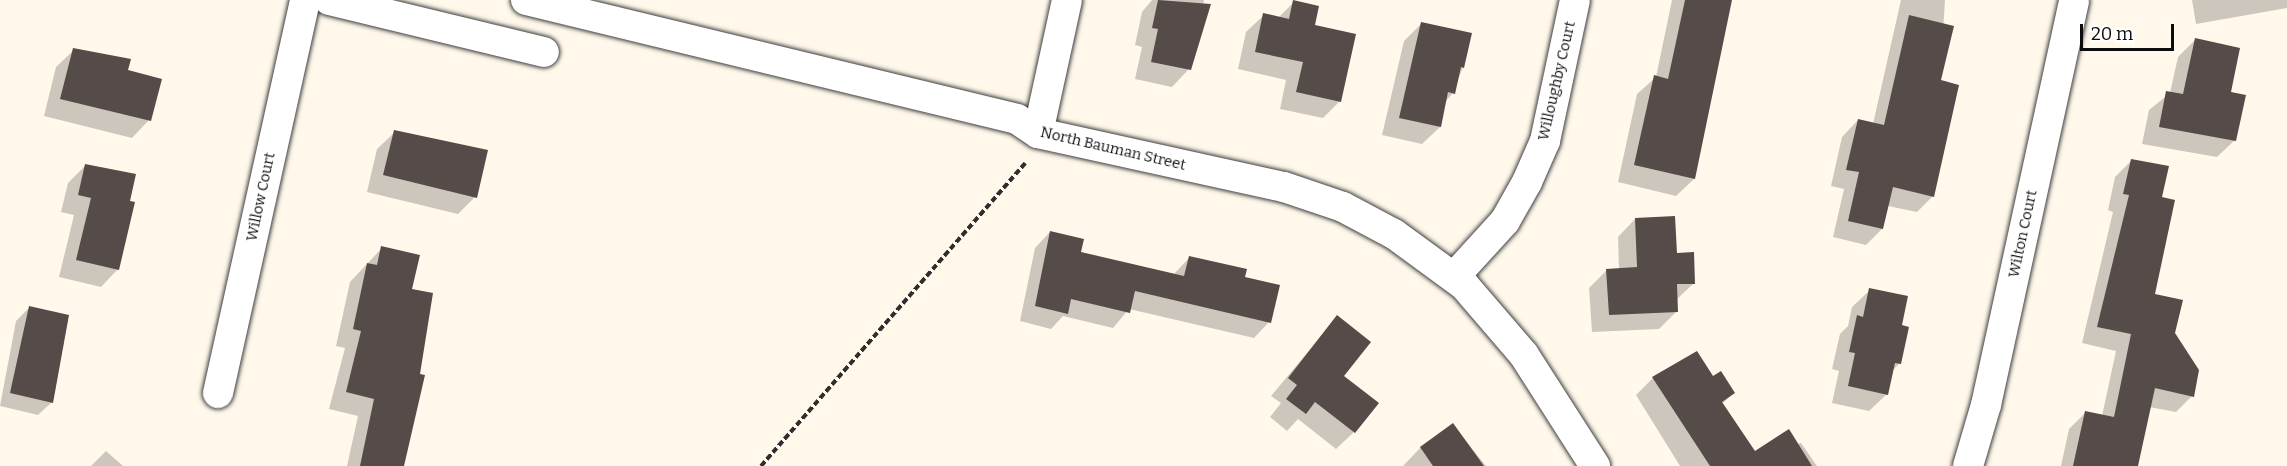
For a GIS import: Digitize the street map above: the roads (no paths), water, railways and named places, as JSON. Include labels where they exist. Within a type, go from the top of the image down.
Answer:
[{"type":"street","name":"Willow Court","points":[[218,393],[305,0]]},
{"type":"street","points":[[329,0],[544,52]]},
{"type":"street","points":[[1038,133],[1067,0]]},
{"type":"street","name":"Willoughby Court","points":[[1454,277],[1487,245],[1527,182],[1545,141],[1575,0]]},
{"type":"street","name":"Wilton Court","points":[[1968,466],[1986,405],[2074,0]]},
{"type":"street","points":[[484,38],[540,2]]},
{"type":"street","name":"North Bauman Street","points":[[540,2],[1017,119],[1038,133],[1300,192],[1369,219],[1419,250],[1454,277],[1519,349],[1595,466]]}]
